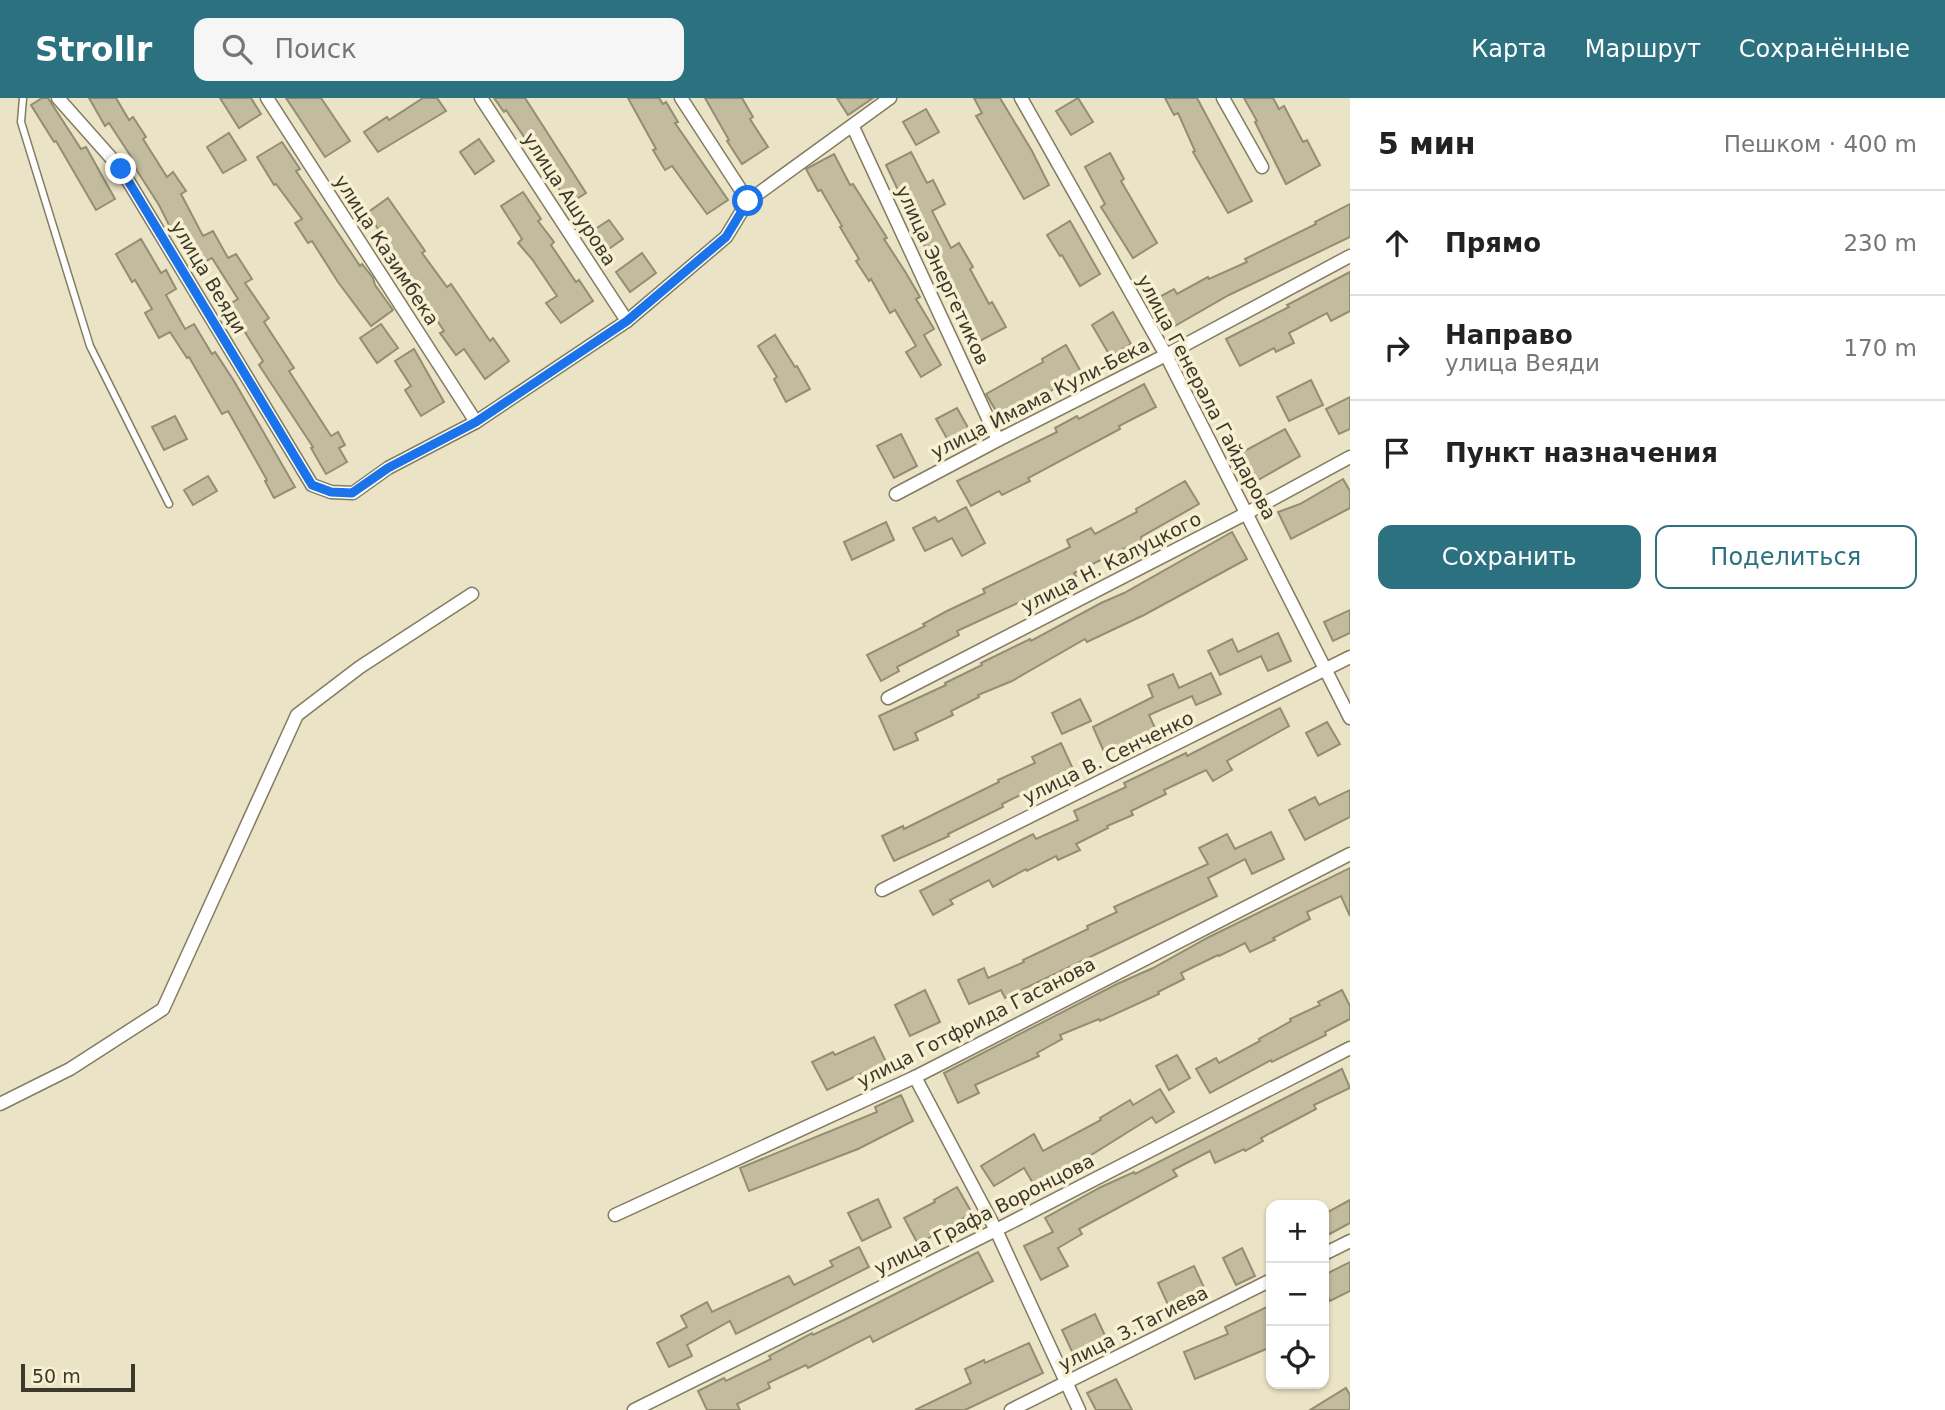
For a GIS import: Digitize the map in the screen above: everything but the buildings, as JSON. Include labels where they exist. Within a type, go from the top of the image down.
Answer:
[{"type":"street","name":"улица Веяди","points":[[58,98],[121,169],[312,485],[331,492],[352,493],[388,468],[476,422]]},
{"type":"street","name":"улица Казимбека","points":[[267,98],[476,422]]},
{"type":"street","name":"улица Ашурова","points":[[481,98],[627,321]]},
{"type":"street","points":[[681,98],[748,201]]},
{"type":"street","points":[[476,422],[627,321],[726,237],[748,201],[890,98]]},
{"type":"street","name":"улица Генерала Гайдарова","points":[[1021,98],[1166,355],[1350,718]]},
{"type":"street","points":[[1223,98],[1262,167]]},
{"type":"street","name":"улица Энергетиков","points":[[853,127],[998,440]]},
{"type":"street","name":"улица Имама Кули-Бека","points":[[896,494],[1166,355],[1350,256]]},
{"type":"street","name":"улица Н. Калуцкого","points":[[888,698],[1350,457]]},
{"type":"street","points":[[0,1104],[70,1069],[163,1009],[297,715],[360,667],[472,594]]},
{"type":"street","name":"улица В. Сенченко","points":[[882,890],[1350,657]]},
{"type":"street","name":"улица Готфрида Гасанова","points":[[615,1215],[915,1077],[1350,854]]},
{"type":"street","name":"улица Графа Воронцова","points":[[634,1410],[996,1230],[1350,1048]]},
{"type":"street","points":[[915,1077],[996,1230],[1079,1410]]},
{"type":"street","points":[[1329,1252],[1350,1241]]},
{"type":"street","name":"улица З.Тагиева","points":[[1011,1410],[1266,1282]]},
{"type":"lane","points":[[23,98],[21,122],[90,346],[169,504]]},
{"type":"route","points":[[121,169],[312,485],[331,492],[352,493],[388,468],[476,422],[627,321],[726,237],[748,201]]}]
